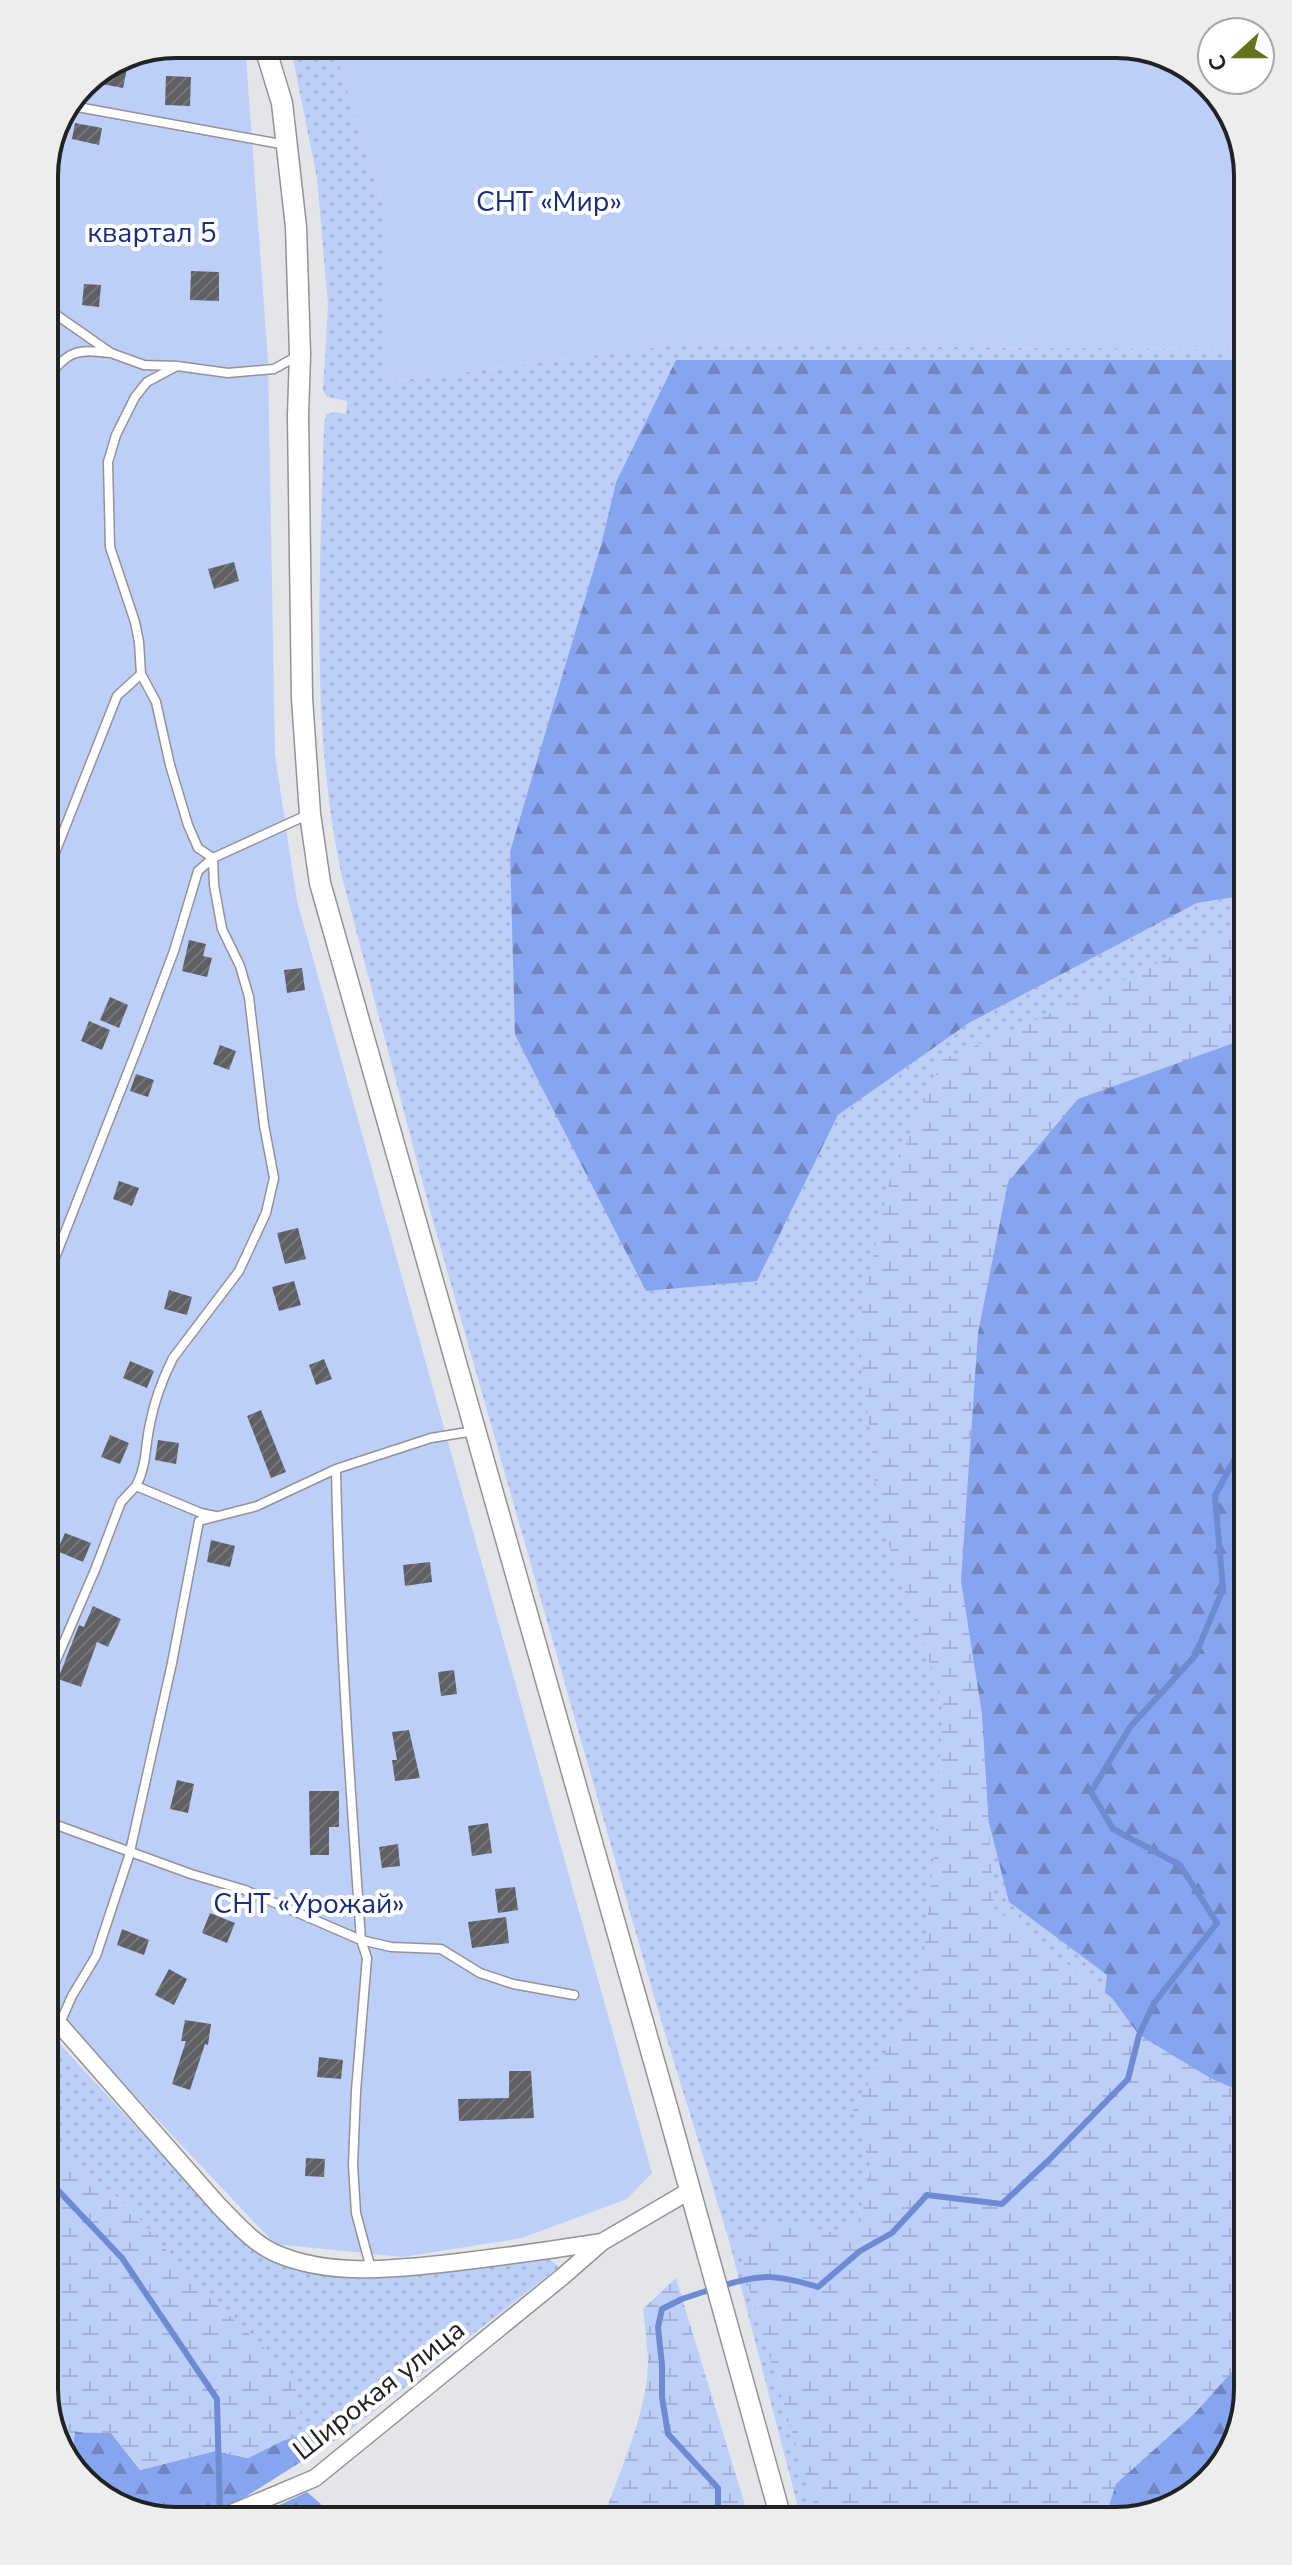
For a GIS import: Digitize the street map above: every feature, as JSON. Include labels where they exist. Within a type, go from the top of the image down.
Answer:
[{"type":"street","points":[[268,58],[282,103],[296,227],[302,698],[310,814],[320,883],[691,2190],[778,2507]]},
{"type":"street","points":[[58,2022],[245,2232],[271,2252],[298,2262],[392,2270],[498,2259],[602,2242],[691,2190]]},
{"type":"street","name":"Широкая улица","points":[[246,2507],[315,2478],[602,2242]]},
{"type":"lane","points":[[80,107],[286,145]]},
{"type":"lane","points":[[58,314],[111,353]]},
{"type":"lane","points":[[58,365],[84,349],[111,353],[144,365],[228,373],[274,369],[300,354]]},
{"type":"lane","points":[[177,366],[147,382],[135,397],[116,435],[108,462],[110,547],[135,622],[141,674],[156,702],[188,825],[198,848],[213,858]]},
{"type":"lane","points":[[58,845],[117,696],[141,674]]},
{"type":"lane","points":[[58,1250],[174,951],[198,871],[213,858],[310,814]]},
{"type":"lane","points":[[58,1656],[121,1502],[143,1473],[150,1423],[165,1374],[173,1358],[239,1271],[266,1213],[274,1178],[264,1125],[249,997],[240,966],[222,929],[214,885],[213,858]]},
{"type":"lane","points":[[58,2017],[96,1956],[130,1851],[172,1663],[199,1521],[257,1506],[336,1469],[431,1438],[475,1431]]},
{"type":"lane","points":[[336,1469],[338,1578],[361,1940],[367,1958],[353,2165],[356,2213],[371,2269]]},
{"type":"lane","points":[[136,1486],[217,1517]]},
{"type":"lane","points":[[58,1825],[245,1890],[361,1940],[391,1947],[441,1949],[480,1973],[513,1984],[574,1995]]},
{"type":"green space","name":"СНТ «Урожай»","points":[[176,58],[246,58],[268,360],[275,755],[297,901],[652,2173],[627,2199],[522,2238],[403,2257],[275,2244],[58,2014],[58,168],[70,124],[82,104],[98,87],[138,64]]},
{"type":"green space","points":[[293,58],[337,58],[386,214],[388,382],[676,345],[1234,349],[1234,360],[676,360],[616,482],[601,545],[757,1281],[838,1115],[969,1023],[1197,903],[1234,897],[1234,1045],[1009,1902],[1107,1975],[1038,2507],[798,2507],[728,2237],[657,2007],[431,1214],[342,877],[325,765],[320,594],[324,425],[326,414],[346,414],[347,401],[327,397],[323,390],[328,305],[317,178]]},
{"type":"green space","name":"СНТ «Мир»","points":[[337,58],[1124,58],[1154,64],[1194,87],[1196,96],[1203,96],[1214,110],[1232,153],[1234,349],[676,345],[387,382],[386,214]]},
{"type":"green space","points":[[676,360],[1234,360],[1234,897],[1197,903],[969,1023],[838,1115],[757,1281],[646,1291],[515,1035],[510,852],[601,545],[616,482]]},
{"type":"green space","points":[[1234,927],[1234,1043],[1078,1099],[1008,1182],[978,1333],[961,1581],[982,1714],[994,1908],[1112,1998],[1139,2035],[1212,2079],[1234,2088],[1234,2370],[1195,2413],[1116,2484],[1109,2507],[815,2507],[750,2291],[738,2240],[765,2225],[791,2222],[830,2232],[860,2223],[871,2168],[853,2111],[920,1992],[935,1845],[943,1702],[880,1519],[858,1328],[889,1183],[942,1060],[1074,1003]]},
{"type":"green space","points":[[1234,1018],[1233,2405],[1228,2427],[1214,2455],[1188,2483],[1161,2498],[1139,2505],[1116,2507],[1038,2507],[1107,1975],[1009,1902],[954,1684],[973,1310],[1003,1159],[1073,1076]]},
{"type":"green space","points":[[58,2042],[246,2245],[295,2271],[378,2278],[442,2271],[541,2252],[559,2267],[345,2434],[333,2425],[282,2441],[301,2410],[232,2319],[196,2285],[130,2208],[58,2149]]},
{"type":"green space","points":[[58,2149],[130,2208],[196,2285],[291,2373],[301,2410],[282,2441],[248,2458],[215,2451],[140,2470],[111,2433],[75,2432],[73,2446],[60,2412],[58,2389]]},
{"type":"green space","points":[[676,2278],[746,2507],[608,2505],[634,2434],[644,2396],[648,2360],[643,2309]]},
{"type":"green space","points":[[333,2425],[345,2434],[239,2501],[222,2507],[168,2507],[131,2498],[91,2472],[73,2446],[75,2432],[111,2433],[140,2470],[215,2451],[248,2458],[282,2441]]},
{"type":"green space","points":[[307,2492],[321,2504],[319,2507],[275,2507]]},
{"type":"building","points":[[127,69],[123,88],[102,84]]},
{"type":"building","points":[[166,76],[191,77],[190,106],[165,105]]},
{"type":"building","points":[[75,123],[102,128],[99,145],[72,139]]},
{"type":"building","points":[[191,271],[219,272],[219,301],[190,300]]},
{"type":"building","points":[[84,284],[101,285],[99,307],[82,305]]},
{"type":"building","points":[[234,562],[239,581],[214,589],[208,569]]},
{"type":"building","points":[[189,940],[206,944],[203,956],[212,958],[207,977],[182,971]]},
{"type":"building","points":[[302,968],[305,990],[287,993],[284,970]]},
{"type":"building","points":[[110,997],[128,1005],[119,1028],[100,1020]]},
{"type":"building","points":[[89,1021],[110,1030],[102,1050],[81,1041]]},
{"type":"building","points":[[220,1045],[236,1051],[229,1070],[213,1064]]},
{"type":"building","points":[[136,1074],[154,1080],[148,1097],[130,1091]]},
{"type":"building","points":[[119,1181],[139,1188],[132,1206],[113,1199]]},
{"type":"building","points":[[298,1228],[306,1259],[285,1264],[277,1233]]},
{"type":"building","points":[[294,1281],[301,1305],[279,1311],[272,1287]]},
{"type":"building","points":[[169,1290],[192,1297],[187,1315],[164,1309]]},
{"type":"building","points":[[324,1359],[332,1379],[316,1385],[309,1365]]},
{"type":"building","points":[[130,1361],[154,1371],[147,1388],[123,1378]]},
{"type":"building","points":[[261,1410],[286,1472],[271,1478],[247,1416]]},
{"type":"building","points":[[110,1435],[129,1443],[120,1464],[101,1457]]},
{"type":"building","points":[[158,1440],[179,1443],[176,1464],[155,1460]]},
{"type":"building","points":[[65,1533],[91,1543],[83,1562],[58,1549]]},
{"type":"building","points":[[211,1540],[235,1546],[230,1567],[207,1562]]},
{"type":"building","points":[[430,1562],[432,1582],[405,1586],[403,1565]]},
{"type":"building","points":[[93,1606],[121,1619],[108,1647],[97,1642],[81,1687],[58,1679],[79,1625],[84,1627]]},
{"type":"building","points":[[454,1670],[457,1694],[441,1696],[438,1672]]},
{"type":"building","points":[[409,1730],[420,1778],[395,1781],[392,1760],[397,1760],[392,1732]]},
{"type":"building","points":[[177,1780],[194,1784],[188,1813],[170,1809]]},
{"type":"building","points":[[309,1791],[339,1791],[339,1827],[329,1827],[329,1855],[310,1855]]},
{"type":"building","points":[[488,1823],[492,1853],[472,1856],[468,1826]]},
{"type":"building","points":[[398,1844],[400,1866],[382,1868],[379,1847]]},
{"type":"building","points":[[515,1887],[518,1910],[498,1913],[495,1889]]},
{"type":"building","points":[[210,1913],[235,1923],[227,1943],[202,1933]]},
{"type":"building","points":[[506,1917],[509,1943],[472,1948],[468,1922]]},
{"type":"building","points":[[122,1929],[149,1940],[144,1955],[117,1945]]},
{"type":"building","points":[[169,1969],[187,1979],[174,2005],[155,1995]]},
{"type":"building","points":[[185,2020],[211,2024],[208,2045],[205,2044],[190,2090],[172,2084],[186,2041],[181,2041]]},
{"type":"building","points":[[319,2057],[343,2060],[341,2079],[317,2077]]},
{"type":"building","points":[[509,2071],[531,2071],[534,2118],[459,2121],[458,2099],[509,2098]]},
{"type":"building","points":[[306,2158],[325,2159],[324,2177],[305,2176]]},
{"type":"waterway","points":[[722,2286],[770,2277],[818,2287],[860,2251],[892,2233],[927,2195],[1002,2204],[1128,2079],[1139,2035],[1154,2003],[1217,1923],[1180,1865],[1113,1829],[1091,1792],[1130,1727],[1195,1656],[1223,1589],[1215,1496],[1234,1460]]},
{"type":"waterway","points":[[58,2190],[122,2258],[217,2399],[220,2507]]},
{"type":"waterway","points":[[712,2289],[662,2309],[658,2327],[662,2397],[668,2434],[718,2488],[718,2507]]},
{"type":"park label","name":"квартал 5","points":[[152,233]]}]
